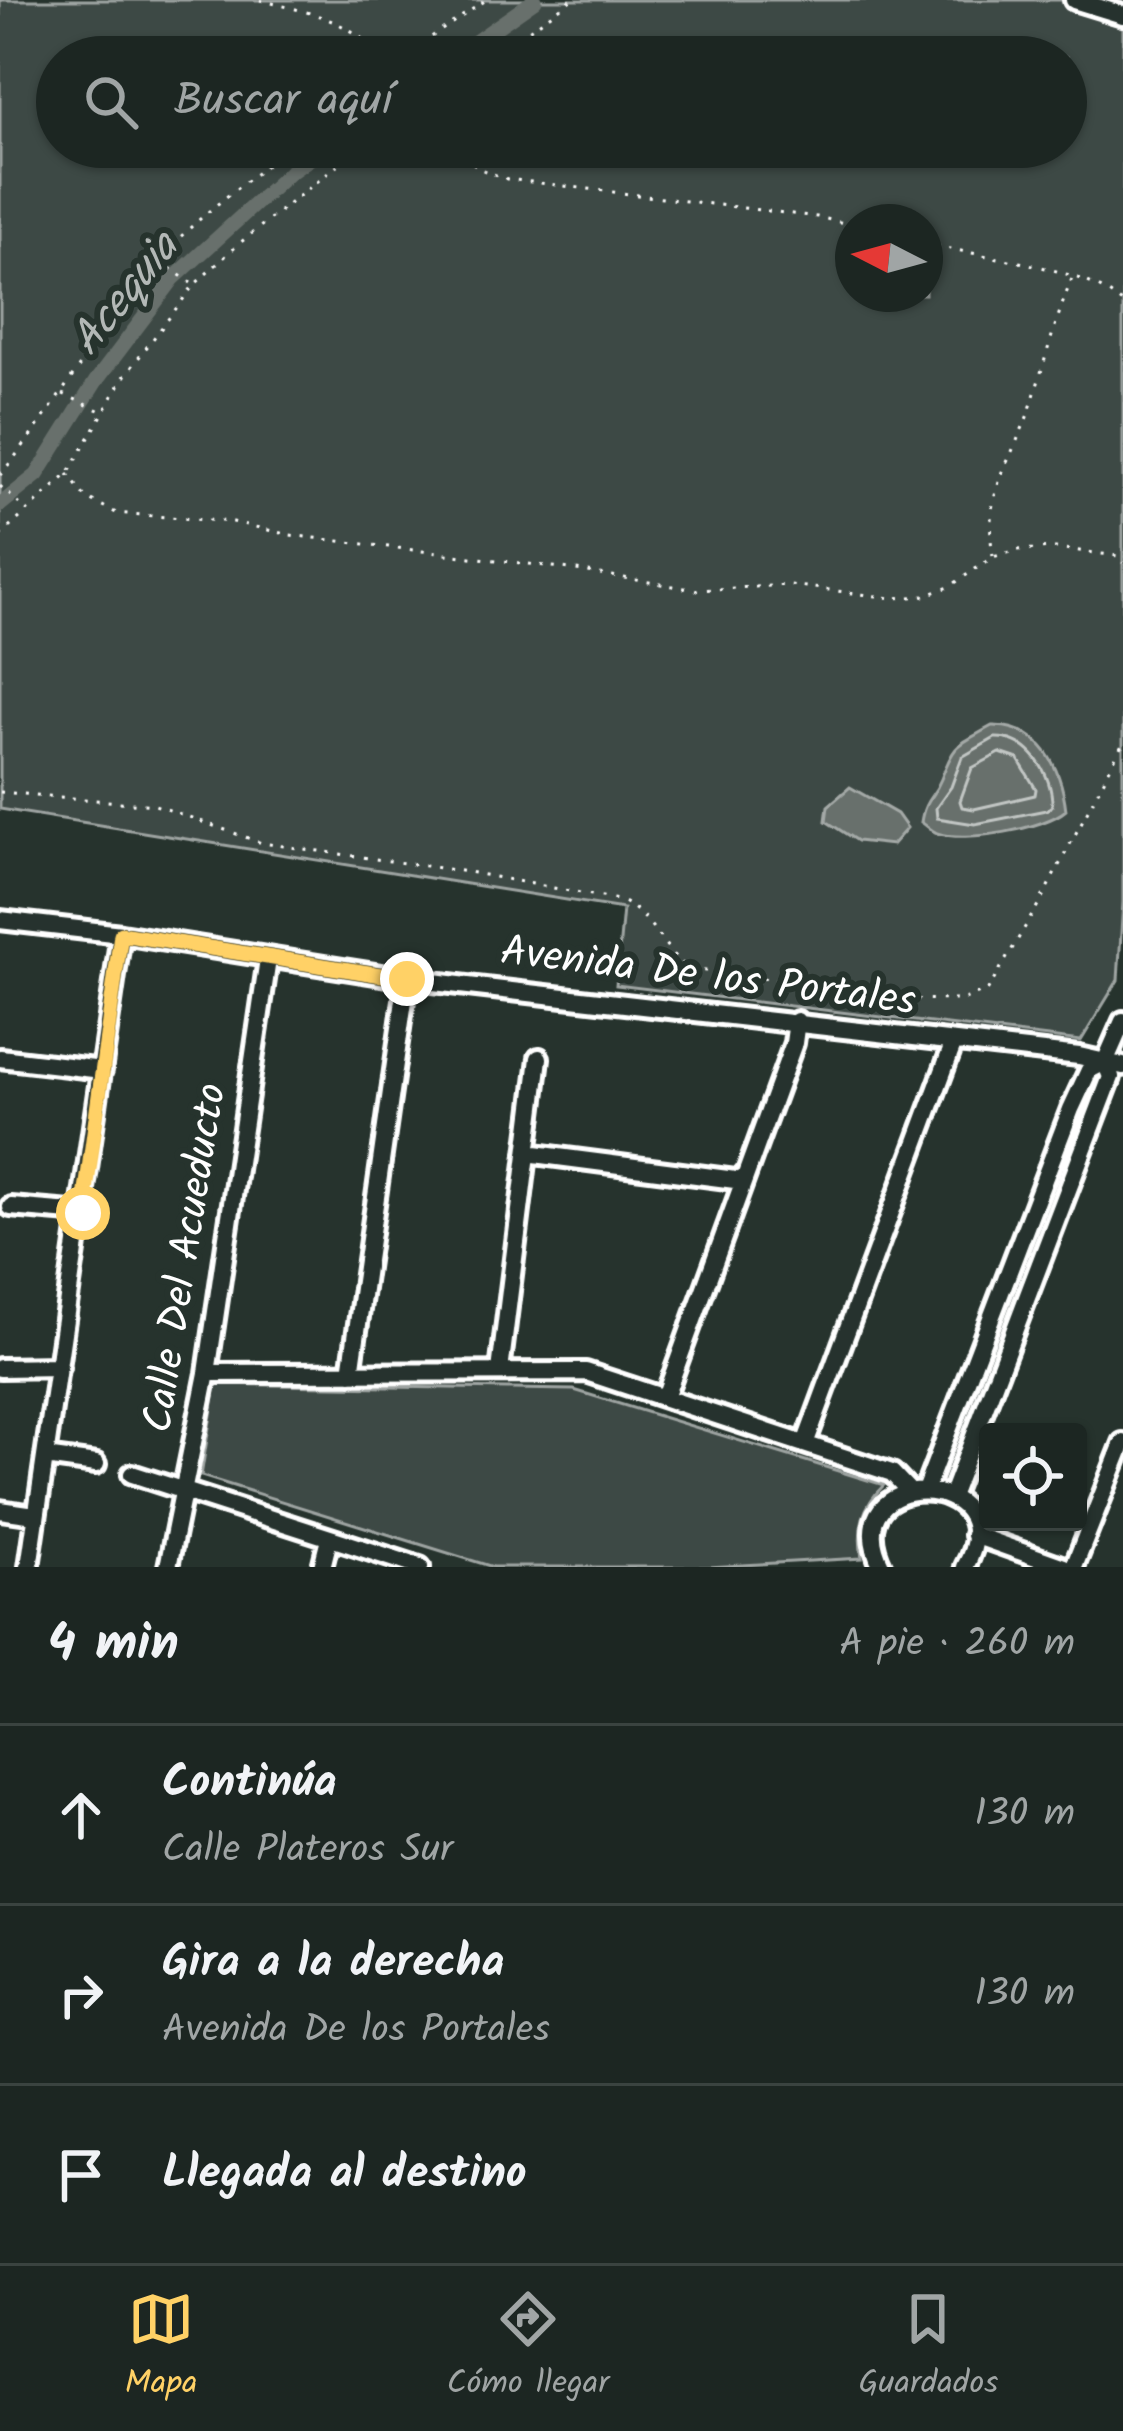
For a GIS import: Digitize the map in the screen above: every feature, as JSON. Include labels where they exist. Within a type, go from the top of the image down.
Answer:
[{"type":"street","points":[[1074,0],[1123,14]]},
{"type":"street","name":"Avenida De los Portales","points":[[0,920],[407,979],[796,1022],[1114,1064]]},
{"type":"street","points":[[29,1567],[121,934]]},
{"type":"street","name":"Calle Del Acueducto","points":[[168,1567],[206,1372],[268,959]]},
{"type":"street","points":[[350,1373],[407,979]]},
{"type":"street","points":[[665,1397],[794,1043],[796,1022]]},
{"type":"street","points":[[951,1497],[1111,1077],[1123,1022]]},
{"type":"street","points":[[805,1444],[954,1042]]},
{"type":"street","points":[[0,1058],[102,1070]]},
{"type":"street","points":[[500,1371],[539,1058]]},
{"type":"street","points":[[882,1567],[875,1552],[875,1527],[887,1504],[918,1490],[1089,1070],[1114,1064]]},
{"type":"street","points":[[527,1153],[743,1181]]},
{"type":"street","points":[[11,1207],[83,1213]]},
{"type":"street","points":[[0,1368],[58,1367]]},
{"type":"street","points":[[206,1372],[586,1372],[892,1473],[918,1490],[951,1497],[967,1513],[974,1535],[965,1567]]},
{"type":"street","points":[[1074,1567],[1123,1443]]},
{"type":"street","points":[[45,1457],[96,1464]]},
{"type":"street","points":[[132,1474],[420,1567]]},
{"type":"street","points":[[0,1510],[34,1515]]},
{"type":"street","points":[[974,1535],[1064,1567]]},
{"type":"street","points":[[322,1567],[328,1539]]},
{"type":"path","points":[[260,0],[336,20],[361,36]]},
{"type":"path","points":[[433,36],[486,0]]},
{"type":"path","points":[[520,36],[571,0]]},
{"type":"path","points":[[0,475],[66,396],[99,334],[158,260],[265,168]]},
{"type":"path","points":[[0,536],[68,475],[124,376],[194,285],[335,168]]},
{"type":"path","points":[[479,168],[507,179],[835,221]]},
{"type":"path","points":[[943,247],[1073,276],[1110,292],[1123,304]]},
{"type":"path","points":[[158,260],[194,285]]},
{"type":"path","points":[[993,557],[990,506],[998,474],[1031,405],[1042,359],[1073,276]]},
{"type":"path","points":[[66,396],[104,413]]},
{"type":"path","points":[[68,475],[85,497],[116,513],[233,522],[290,535],[570,568],[697,590],[790,585],[892,598],[923,596],[949,587],[993,557],[1017,550],[1055,548],[1118,556],[1123,563]]},
{"type":"path","points":[[0,486],[28,512]]},
{"type":"path","points":[[0,792],[154,805],[262,843],[468,872],[617,900],[649,921],[674,958],[690,969],[832,986],[883,999],[934,1002],[962,1000],[988,991],[1123,743]]},
{"type":"shaded area","points":[[0,0],[1064,0],[1123,21],[1123,902],[1118,980],[1081,1041],[616,985],[623,909],[0,809]]},
{"type":"shaded area","points":[[216,1384],[574,1390],[884,1485],[863,1518],[862,1558],[708,1567],[493,1567],[201,1476]]},
{"type":"water","points":[[992,726],[1023,733],[1045,751],[1059,778],[1066,810],[1041,823],[1004,832],[937,833],[921,822],[950,758],[964,742]]},
{"type":"water","points":[[850,787],[897,814],[907,828],[892,845],[857,841],[826,821],[828,806]]},
{"type":"waterway","name":"Acequia","points":[[484,36],[535,0]]},
{"type":"waterway","name":"Acequia","points":[[0,505],[37,475],[96,381],[173,279],[296,168]]},
{"type":"route","points":[[83,1213],[121,934],[407,979]]}]
